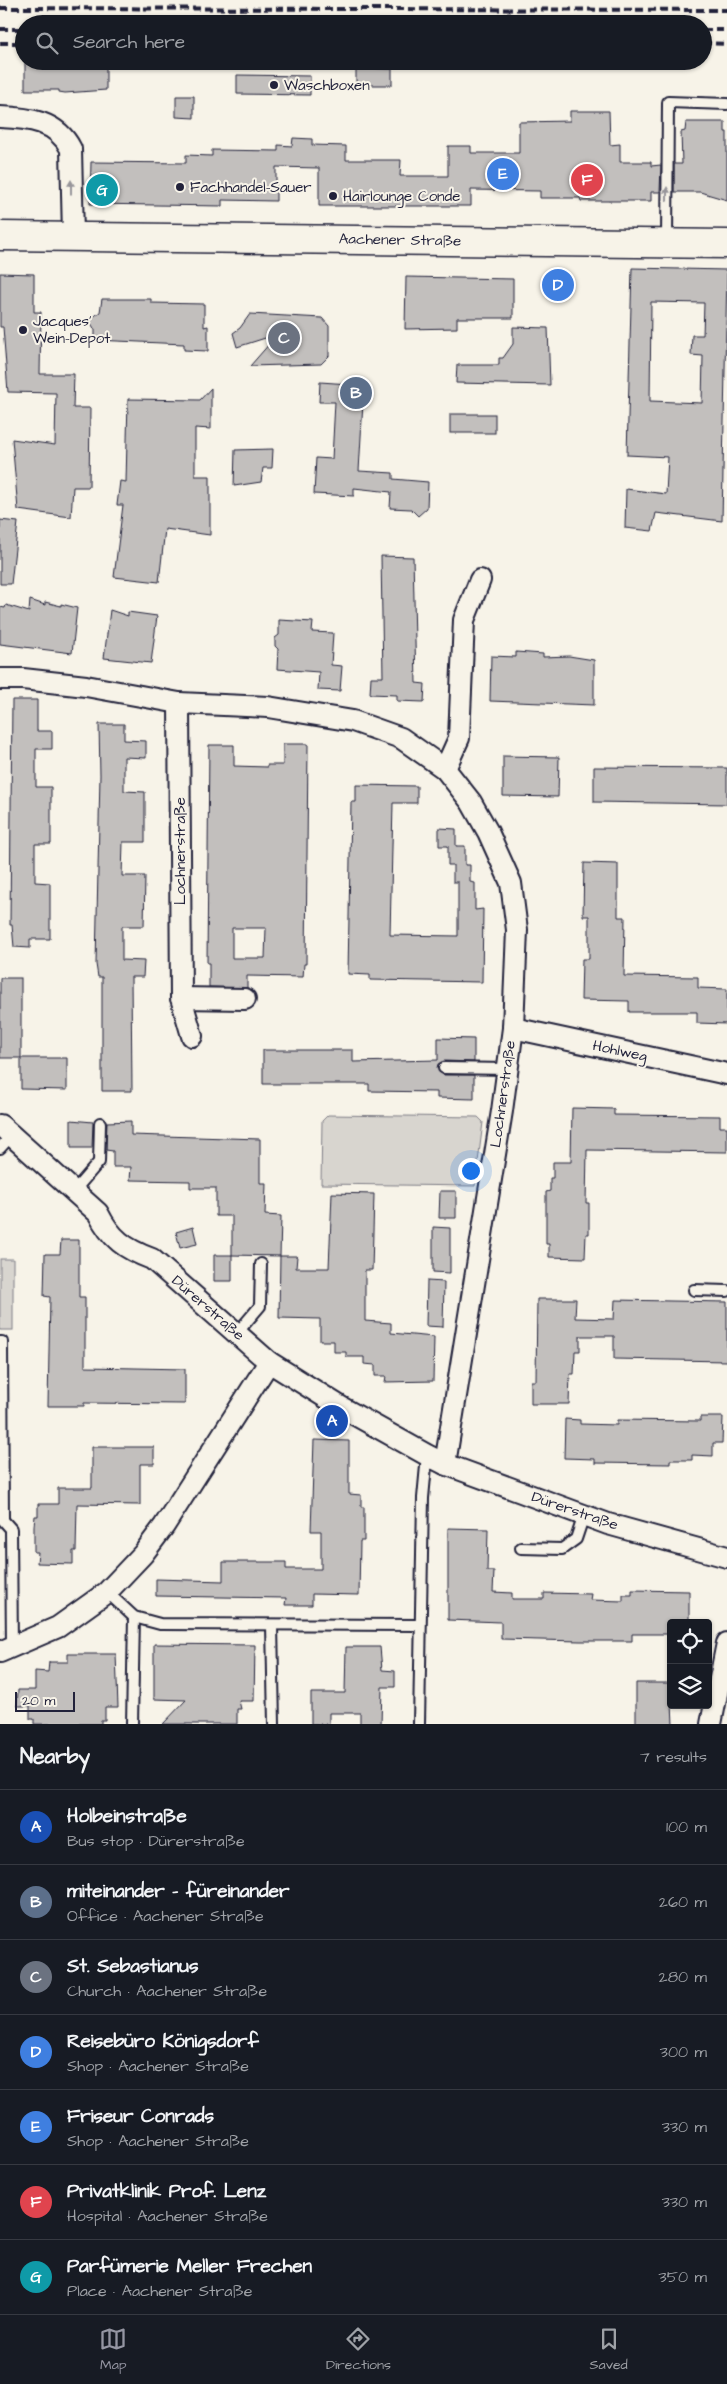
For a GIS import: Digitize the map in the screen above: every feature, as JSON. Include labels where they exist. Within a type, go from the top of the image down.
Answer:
[{"type":"main road","name":"Aachener Straße","points":[[0,236],[727,244]]},
{"type":"street","points":[[0,117],[21,117],[50,125],[65,137],[71,149],[73,236]]},
{"type":"street","points":[[445,769],[459,738],[464,620],[480,580]]},
{"type":"street","name":"Lochnerstraße","points":[[0,679],[23,679],[86,686],[179,703],[268,707],[353,721],[401,738],[445,769],[480,817],[511,883],[518,930],[513,1028],[445,1464]]},
{"type":"street","name":"Lochnerstraße","points":[[179,703],[180,998],[192,1036]]},
{"type":"street","points":[[180,998],[245,999]]},
{"type":"street","name":"Hohlweg","points":[[513,1028],[727,1074]]},
{"type":"street","name":"Dürerstraße","points":[[4,1136],[74,1191],[98,1213],[106,1230],[129,1251],[152,1260],[269,1362],[341,1407],[445,1464],[584,1515],[727,1557]]},
{"type":"street","points":[[6,1650],[58,1627],[107,1592],[143,1554],[164,1526],[269,1362]]},
{"type":"street","points":[[711,1724],[727,1643]]},
{"type":"lane","points":[[667,243],[668,102],[727,104]]},
{"type":"lane","points":[[444,1068],[507,1069]]},
{"type":"lane","points":[[74,1191],[99,1162],[100,1123]]},
{"type":"lane","points":[[237,1333],[260,1306],[261,1264]]},
{"type":"lane","points":[[694,1290],[727,1291]]},
{"type":"lane","points":[[0,1342],[3,1520],[11,1529],[6,1650]]},
{"type":"lane","points":[[419,1724],[422,1498],[427,1455]]},
{"type":"lane","points":[[521,1548],[562,1549],[576,1539],[584,1515]]},
{"type":"lane","points":[[107,1592],[134,1617],[160,1624],[420,1625]]},
{"type":"lane","points":[[132,1724],[134,1617]]},
{"type":"lane","points":[[272,1625],[274,1724]]},
{"type":"shaded area","points":[[328,1115],[478,1117],[483,1122],[475,1186],[321,1184],[322,1121]]},
{"type":"shaded area","points":[[0,1259],[13,1259],[13,1330],[0,1330]]},
{"type":"building","points":[[25,70],[106,70],[106,90],[65,93],[59,92],[59,90],[25,90]]},
{"type":"building","points":[[356,70],[392,70],[392,85],[356,85]]},
{"type":"building","name":"Waschboxen","points":[[237,75],[310,76],[310,95],[237,94]]},
{"type":"building","points":[[176,96],[194,96],[194,118],[176,117]]},
{"type":"building","points":[[570,111],[609,111],[610,145],[620,144],[620,162],[651,162],[651,166],[661,165],[660,192],[651,192],[651,201],[581,201],[580,198],[540,198],[540,191],[471,190],[471,206],[319,206],[319,168],[276,167],[276,201],[222,200],[222,206],[90,204],[91,162],[186,163],[186,155],[212,156],[212,150],[278,151],[278,145],[292,146],[293,138],[312,139],[312,145],[346,146],[346,160],[401,160],[400,176],[448,176],[448,146],[471,146],[471,153],[519,153],[519,122],[570,121]]},
{"type":"building","points":[[686,122],[725,122],[725,132],[727,132],[727,200],[700,192],[674,192],[674,164],[682,164],[681,132],[685,131]]},
{"type":"building","points":[[632,268],[727,270],[722,521],[656,513],[652,531],[625,528],[626,489],[666,494],[668,457],[627,455]],"holes":[[[651,302],[704,303],[703,335],[692,335],[691,355],[703,356],[702,403],[650,401]]]},
{"type":"building","points":[[0,273],[34,274],[34,312],[41,312],[40,374],[74,374],[73,408],[90,408],[89,487],[73,487],[71,517],[18,510],[12,439],[55,445],[56,393],[8,392],[3,327],[0,327]]},
{"type":"building","points":[[406,277],[513,279],[513,318],[457,318],[457,328],[405,329]]},
{"type":"building","points":[[102,299],[151,299],[151,303],[204,304],[204,327],[208,326],[208,351],[184,350],[184,344],[95,340],[95,330],[89,320],[100,312]]},
{"type":"building","points":[[250,314],[322,318],[329,326],[329,356],[321,364],[250,366],[278,334],[237,347],[233,333],[240,328]]},
{"type":"building","points":[[513,327],[548,328],[550,385],[456,383],[457,365],[499,365],[499,358],[503,358],[513,344]]},
{"type":"building","points":[[320,382],[364,385],[359,471],[393,473],[393,479],[428,482],[427,508],[418,516],[411,509],[390,508],[391,492],[354,488],[354,496],[314,494],[316,458],[332,459],[335,402],[319,402]]},
{"type":"building","points":[[211,388],[211,429],[195,428],[195,476],[210,476],[210,535],[165,529],[159,582],[114,577],[123,505],[117,505],[120,481],[126,482],[128,399],[200,400]]},
{"type":"building","points":[[450,414],[495,414],[495,433],[450,433]]},
{"type":"building","points":[[273,449],[272,468],[263,468],[261,482],[234,486],[235,450]]},
{"type":"building","points":[[0,520],[18,522],[11,584],[0,584]]},
{"type":"building","points":[[381,556],[413,557],[416,683],[425,684],[424,702],[397,701],[397,695],[370,694],[371,677],[383,677]]},
{"type":"building","points":[[30,600],[45,605],[45,602],[77,608],[72,653],[0,644],[0,607],[5,608],[6,605],[29,612]]},
{"type":"building","points":[[110,610],[128,616],[128,612],[157,616],[151,663],[104,658]]},
{"type":"building","points":[[279,620],[313,622],[312,632],[333,633],[331,665],[342,666],[340,691],[318,690],[319,672],[277,669],[278,649],[275,646],[275,638],[279,635]]},
{"type":"building","points":[[516,652],[543,654],[543,657],[569,656],[594,660],[594,705],[490,701],[491,656],[516,657]]},
{"type":"building","points":[[12,700],[37,700],[37,731],[52,731],[52,749],[36,749],[36,787],[51,787],[51,844],[35,844],[35,882],[50,883],[50,939],[30,939],[30,948],[14,947],[12,925],[10,925]]},
{"type":"building","points":[[99,724],[124,724],[124,740],[146,741],[146,758],[124,757],[124,791],[145,792],[145,842],[123,842],[122,876],[145,876],[144,926],[122,926],[122,960],[144,961],[143,977],[131,977],[132,1091],[102,1091],[102,977],[98,977],[96,964],[100,775]]},
{"type":"building","points":[[283,744],[308,744],[306,964],[304,964],[303,977],[247,976],[247,988],[209,987],[209,963],[207,963],[209,745],[234,745],[234,766],[267,767],[267,765],[283,765]],"holes":[[[232,928],[266,928],[265,958],[232,958]]]},
{"type":"building","points":[[503,756],[559,757],[558,797],[503,796]]},
{"type":"building","points":[[594,767],[727,768],[727,804],[594,802]]},
{"type":"building","points":[[356,785],[417,786],[417,803],[393,803],[390,935],[458,936],[458,882],[453,882],[453,865],[448,865],[448,846],[439,846],[439,828],[456,829],[456,846],[465,846],[465,865],[470,865],[470,882],[475,883],[475,910],[483,909],[482,982],[370,980],[370,975],[348,974],[351,802],[356,802]]},
{"type":"building","points":[[584,863],[618,864],[618,917],[625,917],[624,976],[698,977],[698,988],[727,989],[727,1024],[697,1023],[697,1012],[629,1012],[629,1001],[581,1000],[582,959],[589,959],[589,916],[583,916]]},
{"type":"building","points":[[0,978],[21,978],[21,1058],[0,1058]]},
{"type":"building","points":[[438,1038],[474,1039],[474,1062],[444,1061],[438,1064],[437,1068],[443,1075],[474,1075],[474,1099],[437,1098],[437,1092],[369,1091],[369,1084],[263,1084],[263,1050],[353,1050],[353,1062],[438,1060]]},
{"type":"building","points":[[21,1058],[67,1058],[67,1090],[21,1089]]},
{"type":"building","points":[[572,1108],[614,1109],[614,1115],[720,1116],[720,1127],[727,1127],[727,1152],[587,1150],[586,1203],[589,1203],[589,1234],[586,1234],[585,1258],[549,1257],[549,1244],[546,1244],[546,1192],[550,1191],[550,1178],[553,1178],[553,1162],[571,1162]]},
{"type":"building","points":[[71,1120],[93,1122],[92,1148],[71,1148]]},
{"type":"building","points":[[131,1121],[131,1135],[260,1139],[260,1183],[266,1183],[265,1215],[281,1216],[280,1256],[232,1255],[232,1216],[216,1216],[216,1188],[190,1188],[190,1181],[130,1180],[131,1167],[113,1167],[113,1151],[106,1150],[107,1122]]},
{"type":"building","points":[[440,1191],[456,1191],[456,1218],[439,1218]]},
{"type":"building","points":[[332,1193],[374,1194],[372,1270],[365,1270],[365,1321],[391,1323],[391,1333],[434,1337],[433,1381],[385,1382],[386,1376],[375,1376],[375,1365],[364,1364],[364,1357],[346,1357],[346,1352],[334,1352],[334,1341],[320,1341],[320,1319],[279,1318],[280,1256],[297,1256],[296,1268],[329,1268]]},
{"type":"building","points":[[193,1227],[197,1244],[180,1248],[176,1232]]},
{"type":"building","points":[[433,1227],[450,1228],[450,1273],[433,1272]]},
{"type":"building","points":[[61,1240],[79,1240],[79,1297],[85,1297],[85,1367],[185,1369],[185,1404],[84,1403],[84,1406],[48,1406],[50,1297],[44,1296],[45,1254],[60,1254]]},
{"type":"building","points":[[214,1255],[232,1255],[232,1281],[214,1281]]},
{"type":"building","points":[[427,1281],[444,1282],[443,1327],[426,1326]]},
{"type":"building","points":[[537,1299],[576,1299],[575,1318],[614,1319],[615,1300],[727,1302],[727,1361],[614,1359],[614,1336],[580,1336],[580,1351],[575,1351],[574,1374],[570,1374],[569,1404],[531,1404],[531,1381],[536,1381]]},
{"type":"building","points":[[700,1417],[723,1417],[722,1443],[713,1443],[713,1456],[692,1455],[692,1460],[670,1460],[670,1464],[595,1463],[595,1459],[564,1458],[565,1419],[580,1420],[580,1424],[617,1425],[617,1420],[700,1421]]},
{"type":"building","points":[[314,1440],[349,1441],[349,1494],[361,1495],[361,1507],[364,1507],[364,1541],[360,1541],[359,1595],[312,1594],[312,1605],[285,1605],[286,1598],[156,1596],[156,1579],[223,1581],[223,1562],[286,1562],[286,1569],[321,1569],[321,1531],[311,1531]]},
{"type":"building","points":[[92,1447],[154,1447],[154,1464],[140,1464],[140,1505],[77,1504],[76,1551],[73,1551],[73,1564],[37,1563],[38,1552],[34,1552],[34,1526],[35,1516],[38,1516],[38,1504],[58,1504],[58,1488],[92,1488]]},
{"type":"building","points":[[448,1528],[488,1529],[487,1571],[494,1571],[493,1592],[512,1593],[512,1599],[544,1599],[544,1593],[591,1594],[590,1600],[623,1601],[623,1595],[632,1595],[632,1590],[689,1591],[689,1619],[667,1619],[667,1634],[632,1634],[632,1641],[501,1639],[501,1622],[448,1620]]},
{"type":"building","points":[[154,1644],[255,1645],[254,1701],[239,1701],[241,1709],[237,1709],[237,1724],[163,1724],[186,1700],[154,1699]]},
{"type":"building","points":[[346,1647],[380,1647],[382,1670],[395,1671],[395,1687],[382,1687],[381,1724],[360,1724],[360,1713],[329,1713],[329,1724],[311,1724],[311,1693],[345,1693]]},
{"type":"building","points":[[68,1654],[116,1654],[118,1707],[105,1707],[105,1720],[101,1720],[101,1724],[34,1724],[34,1719],[30,1719],[30,1706],[17,1706],[18,1690],[35,1690],[35,1671],[48,1672],[49,1662],[68,1662]]},
{"type":"building","points":[[636,1683],[667,1683],[667,1709],[672,1709],[673,1724],[636,1724]]},
{"type":"railway","points":[[0,8],[727,10]]},
{"type":"railway","points":[[0,29],[15,29]]},
{"type":"railway","points":[[712,30],[727,30]]},
{"type":"railway","points":[[0,43],[15,43]]},
{"type":"railway","points":[[712,43],[727,44]]},
{"type":"place","name":"Waschboxen","points":[[274,85]]},
{"type":"place","name":"Friseur Conrads","points":[[503,174]]},
{"type":"place","name":"Privatklinik Prof. Lenz","points":[[587,180]]},
{"type":"place","name":"Fachhandel-Sauer","points":[[180,187]]},
{"type":"place","name":"Parfümerie Meller Frechen","points":[[102,190]]},
{"type":"place","name":"Hairlounge Conde","points":[[333,196]]},
{"type":"place","name":"Reisebüro Königsdorf","points":[[558,285]]},
{"type":"place","name":"Jacques’ Wein-Depot","points":[[23,330]]},
{"type":"place","name":"St. Sebastianus","points":[[284,338]]},
{"type":"place","name":"miteinander - füreinander","points":[[356,393]]},
{"type":"place","name":"Holbeinstraße","points":[[332,1421]]}]
